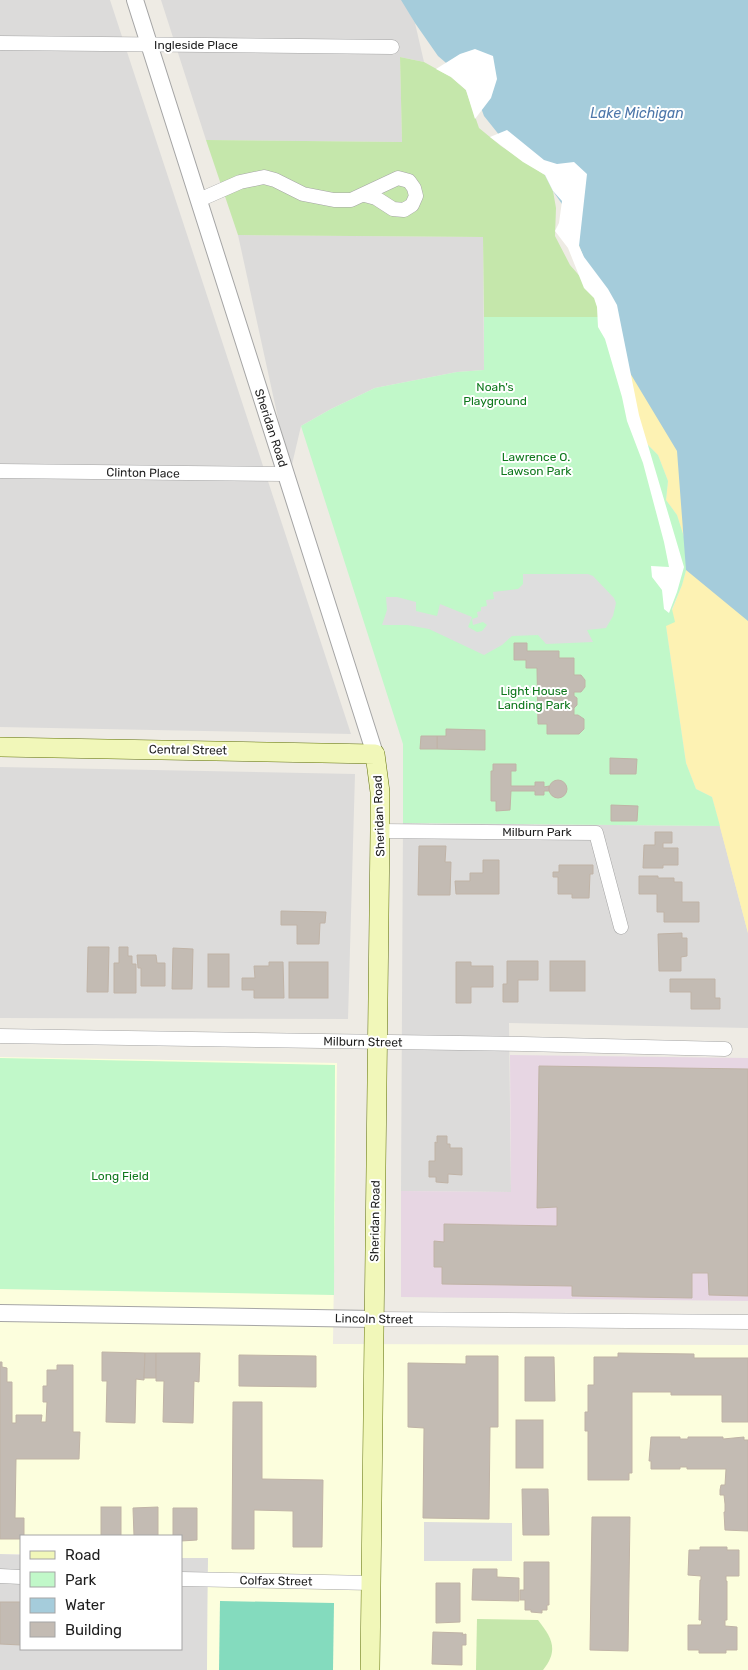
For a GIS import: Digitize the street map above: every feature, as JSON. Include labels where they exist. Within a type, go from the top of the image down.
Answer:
[{"type":"main road","name":"Central Street","points":[[0,747],[375,754]]},
{"type":"main road","name":"Sheridan Road","points":[[370,1670],[380,831],[380,792],[375,754]]},
{"type":"street","name":"Sheridan Road","points":[[135,0],[375,754]]},
{"type":"street","name":"Ingleside Place","points":[[0,43],[392,46]]},
{"type":"street","points":[[199,200],[240,182],[264,177],[275,180],[303,194],[326,199],[351,200],[365,195]]},
{"type":"street","name":"Clinton Place","points":[[0,471],[286,474]]},
{"type":"street","name":"Milburn Park","points":[[380,831],[596,832],[621,927]]},
{"type":"street","name":"Milburn Street","points":[[0,1036],[725,1049]]},
{"type":"street","name":"Lincoln Street","points":[[0,1313],[748,1322]]},
{"type":"street","points":[[0,1576],[20,1577]]},
{"type":"street","name":"Colfax Street","points":[[182,1579],[371,1583]]},
{"type":"shaded area","points":[[0,0],[110,0],[351,734],[0,727]]},
{"type":"shaded area","points":[[161,0],[402,0],[415,23],[424,62],[400,57],[402,142],[206,140]]},
{"type":"shaded area","points":[[238,235],[483,237],[484,370],[457,372],[375,388],[331,409],[301,426],[290,473]]},
{"type":"shaded area","points":[[523,574],[588,574],[593,576],[614,598],[616,603],[613,616],[606,628],[587,630],[593,642],[546,644],[538,635],[512,636],[502,645],[484,655],[429,629],[407,625],[382,625],[387,610],[386,597],[397,597],[416,602],[416,611],[437,616],[440,604],[472,617],[468,627],[477,632],[482,631],[487,625],[483,622],[473,625],[472,619],[478,617],[477,612],[481,611],[481,607],[487,606],[486,600],[494,599],[493,592],[518,589],[523,584]]},
{"type":"shaded area","points":[[0,767],[355,774],[348,1019],[0,1018]]},
{"type":"shaded area","points":[[403,823],[720,826],[748,933],[748,1028],[509,1023],[511,1192],[401,1191]]},
{"type":"shaded area","points":[[510,1055],[748,1058],[748,1301],[401,1297],[401,1191],[511,1192]]},
{"type":"shaded area","points":[[0,1057],[337,1063],[333,1344],[748,1345],[748,1670],[207,1670],[208,1558],[182,1558],[182,1535],[20,1535],[20,1554],[0,1554]]},
{"type":"shaded area","points":[[424,1522],[512,1523],[512,1561],[424,1561]]},
{"type":"shaded area","points":[[0,1554],[20,1555],[20,1650],[182,1650],[182,1558],[208,1558],[207,1670],[0,1670]]},
{"type":"green space","points":[[400,57],[424,62],[451,77],[466,90],[479,128],[501,146],[545,175],[553,191],[556,208],[555,236],[570,265],[597,296],[601,317],[484,317],[483,237],[238,235],[206,140],[402,142]]},
{"type":"green space","points":[[484,317],[601,317],[640,437],[658,455],[668,481],[666,500],[677,515],[690,556],[682,585],[672,609],[675,622],[666,626],[686,763],[696,789],[712,797],[720,826],[403,823],[403,744],[301,426],[375,388],[457,372],[484,370]]},
{"type":"green space","name":"Long Field","points":[[0,1058],[335,1065],[334,1295],[0,1289]]},
{"type":"green space","points":[[220,1601],[334,1603],[333,1670],[219,1670]]},
{"type":"green space","points":[[477,1619],[538,1620],[552,1644],[548,1663],[543,1670],[476,1670]]},
{"type":"sand","points":[[578,243],[748,405],[748,933],[712,797],[696,789],[686,763],[666,626],[682,585],[690,556],[677,515],[666,500],[668,481],[658,455],[640,437]]},
{"type":"water","name":"Lake Michigan","points":[[401,0],[748,0],[748,621],[686,570],[677,451],[627,368],[564,207],[545,175],[500,136],[484,116],[473,86],[438,56]]},
{"type":"pier","points":[[475,49],[493,56],[497,79],[491,98],[475,119],[466,90],[451,77],[436,69],[460,54]]},
{"type":"pier","points":[[507,130],[544,160],[557,164],[574,162],[587,174],[579,246],[584,257],[608,289],[617,305],[639,415],[684,567],[669,613],[664,609],[662,590],[652,577],[651,566],[669,567],[664,542],[643,463],[627,421],[605,339],[598,327],[597,307],[594,298],[584,288],[568,248],[555,231],[559,223],[562,201],[553,191],[545,175],[523,162],[490,137]]},
{"type":"building","points":[[514,643],[527,643],[527,651],[559,651],[559,658],[574,658],[574,675],[581,675],[585,680],[585,687],[581,692],[574,692],[574,696],[577,698],[577,705],[574,708],[574,715],[584,719],[584,729],[579,734],[547,734],[547,724],[538,724],[537,668],[526,668],[526,660],[514,660]]},
{"type":"building","points":[[446,729],[485,730],[485,750],[437,749],[437,736],[446,736]]},
{"type":"building","points":[[421,736],[437,736],[437,749],[420,749]]},
{"type":"building","points":[[610,758],[637,759],[636,774],[610,774]]},
{"type":"building","points":[[493,764],[516,764],[516,771],[511,771],[511,786],[535,786],[535,782],[544,782],[544,787],[549,786],[549,791],[544,791],[544,795],[535,795],[535,791],[511,791],[510,810],[496,811],[496,801],[491,801],[491,771],[493,771]]},
{"type":"building","points":[[558,780],[564,783],[567,789],[564,795],[558,798],[552,795],[549,789],[552,783]]},
{"type":"building","points":[[611,805],[638,806],[637,821],[611,821]]},
{"type":"building","points":[[655,832],[672,832],[672,843],[663,843],[663,848],[678,848],[678,865],[663,865],[663,868],[643,868],[644,845],[655,845]]},
{"type":"building","points":[[419,846],[446,846],[445,862],[451,862],[450,895],[418,895]]},
{"type":"building","points":[[483,860],[499,860],[499,894],[456,894],[455,881],[470,881],[470,873],[483,873]]},
{"type":"building","points":[[559,865],[593,865],[593,874],[590,874],[589,898],[572,898],[572,894],[558,894],[558,877],[553,877],[553,872],[559,872]]},
{"type":"building","points":[[639,876],[674,878],[674,882],[682,882],[682,902],[699,902],[699,922],[664,922],[664,912],[657,912],[657,894],[639,894]]},
{"type":"building","points":[[281,911],[326,912],[325,923],[320,923],[319,944],[297,944],[297,925],[281,925]]},
{"type":"building","points":[[682,933],[682,938],[687,938],[687,956],[681,957],[681,971],[659,971],[658,934]]},
{"type":"building","points":[[88,947],[109,947],[108,992],[87,992]]},
{"type":"building","points":[[119,947],[128,947],[128,956],[132,956],[132,964],[136,964],[136,993],[114,993],[114,963],[119,963]]},
{"type":"building","points":[[173,948],[193,949],[192,989],[172,989]]},
{"type":"building","points":[[208,954],[229,954],[229,987],[208,987]]},
{"type":"building","points":[[137,955],[156,955],[157,963],[165,963],[165,986],[141,986],[141,968],[138,968]]},
{"type":"building","points":[[507,961],[538,961],[538,980],[518,980],[518,1002],[503,1002],[503,984],[507,984]]},
{"type":"building","points":[[550,961],[585,961],[585,991],[550,991]]},
{"type":"building","points":[[269,962],[283,962],[284,998],[254,998],[254,990],[242,990],[242,978],[255,978],[254,966],[269,966]]},
{"type":"building","points":[[289,962],[328,962],[328,998],[289,998]]},
{"type":"building","points":[[456,962],[471,962],[471,966],[493,966],[493,987],[471,987],[471,1003],[456,1003]]},
{"type":"building","points":[[670,979],[715,979],[715,998],[720,998],[720,1009],[691,1009],[691,992],[670,992]]},
{"type":"building","points":[[539,1066],[748,1069],[748,1296],[709,1295],[708,1273],[692,1273],[692,1298],[572,1296],[572,1286],[442,1284],[442,1267],[434,1267],[434,1241],[444,1242],[444,1224],[557,1226],[557,1207],[537,1208]]},
{"type":"building","points":[[437,1136],[447,1136],[447,1144],[450,1144],[450,1148],[462,1148],[462,1175],[448,1174],[448,1183],[436,1182],[436,1177],[429,1177],[429,1161],[435,1161],[435,1142],[437,1143]]},
{"type":"building","points":[[102,1352],[145,1353],[144,1380],[136,1379],[135,1423],[106,1422],[107,1381],[102,1381]]},
{"type":"building","points":[[145,1353],[156,1353],[156,1378],[144,1378]]},
{"type":"building","points":[[156,1353],[200,1353],[199,1382],[194,1381],[193,1423],[163,1422],[164,1381],[156,1381]]},
{"type":"building","points":[[618,1353],[694,1354],[694,1358],[748,1358],[748,1422],[722,1422],[722,1395],[671,1395],[671,1392],[632,1392],[632,1473],[629,1473],[629,1480],[588,1480],[588,1431],[585,1431],[585,1412],[588,1412],[588,1385],[594,1385],[594,1357],[618,1357]]},
{"type":"building","points":[[239,1355],[316,1356],[316,1387],[239,1386]]},
{"type":"building","points":[[466,1356],[498,1356],[498,1427],[490,1427],[489,1519],[423,1518],[424,1428],[408,1427],[408,1363],[466,1364]]},
{"type":"building","points":[[525,1357],[554,1357],[555,1401],[525,1401]]},
{"type":"building","points":[[0,1362],[2,1362],[2,1367],[7,1368],[7,1382],[12,1382],[12,1423],[16,1423],[16,1415],[42,1415],[41,1422],[46,1422],[47,1402],[43,1402],[43,1386],[47,1386],[47,1370],[57,1370],[57,1365],[73,1365],[73,1432],[80,1432],[79,1459],[16,1459],[15,1518],[24,1518],[24,1535],[20,1535],[20,1539],[0,1539]]},
{"type":"building","points":[[233,1402],[262,1402],[262,1479],[323,1480],[322,1547],[293,1547],[293,1511],[254,1510],[254,1549],[232,1549]]},
{"type":"building","points":[[516,1420],[543,1420],[543,1468],[516,1468]]},
{"type":"building","points":[[651,1437],[680,1437],[680,1439],[688,1439],[688,1437],[723,1437],[723,1439],[744,1437],[744,1440],[748,1440],[748,1531],[725,1530],[724,1495],[720,1495],[720,1490],[721,1485],[725,1485],[726,1469],[687,1469],[687,1467],[680,1467],[680,1469],[651,1469],[651,1461],[649,1461]]},
{"type":"building","points":[[522,1489],[548,1489],[549,1535],[523,1535]]},
{"type":"building","points":[[101,1507],[121,1507],[121,1535],[101,1535]]},
{"type":"building","points":[[158,1507],[158,1535],[134,1535],[133,1508]]},
{"type":"building","points":[[173,1508],[197,1508],[197,1540],[182,1541],[182,1535],[173,1535]]},
{"type":"building","points":[[592,1517],[630,1517],[628,1651],[590,1650]]},
{"type":"building","points":[[700,1547],[727,1547],[727,1550],[739,1550],[739,1576],[726,1576],[727,1620],[725,1620],[725,1626],[737,1627],[737,1650],[726,1650],[726,1653],[699,1653],[699,1650],[688,1650],[688,1625],[701,1625],[702,1620],[699,1620],[701,1576],[688,1575],[689,1550],[700,1550]]},
{"type":"building","points":[[524,1562],[549,1562],[549,1605],[547,1605],[547,1610],[542,1610],[542,1613],[525,1610],[525,1600],[520,1600],[520,1590],[524,1590]]},
{"type":"building","points":[[473,1569],[497,1569],[497,1577],[519,1578],[519,1601],[472,1600]]},
{"type":"building","points":[[436,1583],[460,1583],[460,1622],[436,1623]]},
{"type":"building","points":[[0,1602],[20,1602],[20,1645],[0,1644]]},
{"type":"building","points":[[433,1632],[466,1634],[466,1645],[462,1645],[462,1665],[432,1664]]},
{"type":"park label","name":"Noah's Playground","points":[[495,394]]},
{"type":"park label","name":"Lawrence O. Lawson Park","points":[[536,464]]},
{"type":"park label","name":"Light House Landing Park","points":[[534,698]]}]
